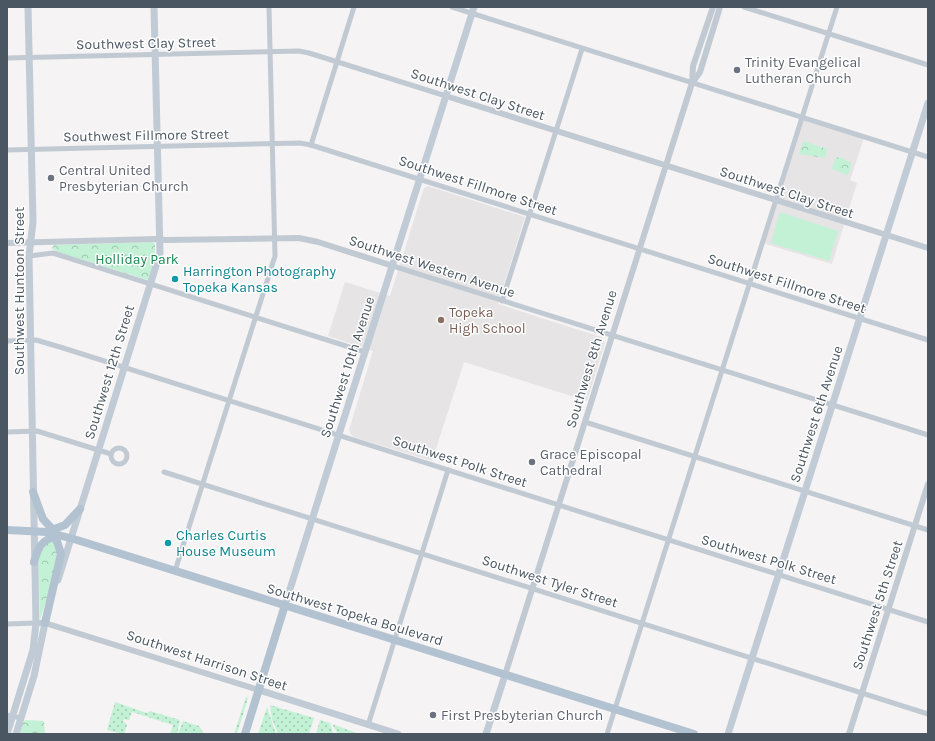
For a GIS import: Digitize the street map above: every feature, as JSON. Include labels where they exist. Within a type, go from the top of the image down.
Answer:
[{"type":"main road","name":"Southwest Huntoon Street","points":[[28,7],[33,222],[29,256],[33,431],[33,530],[36,623]]},
{"type":"main road","name":"Southwest 12th Street","points":[[16,734],[34,676],[45,623],[160,253],[154,7]]},
{"type":"main road","name":"Southwest 10th Avenue","points":[[245,734],[473,10]]},
{"type":"main road","name":"Southwest 6th Avenue","points":[[728,734],[928,102]]},
{"type":"main road","points":[[33,492],[43,519],[53,533],[59,546],[61,558],[45,623]]},
{"type":"main road","points":[[34,562],[38,549],[43,541],[73,519],[80,509]]},
{"type":"main road","name":"Southwest Topeka Boulevard","points":[[7,530],[33,530],[71,538],[694,734]]},
{"type":"main road","points":[[7,734],[10,715],[33,650],[36,623]]},
{"type":"main road","name":"Southwest 8th Avenue","points":[[486,734],[505,675]]},
{"type":"main road","name":"Southwest Harrison Street","points":[[259,690],[398,734]]},
{"type":"street","points":[[175,571],[275,256],[269,7]]},
{"type":"street","points":[[311,145],[354,7]]},
{"type":"street","points":[[452,7],[473,10],[582,49],[928,157]]},
{"type":"street","name":"Southwest 8th Avenue","points":[[505,675],[692,83],[693,66],[713,7]]},
{"type":"street","name":"Southwest 8th Avenue","points":[[692,83],[700,72],[720,7]]},
{"type":"street","points":[[744,7],[928,65]]},
{"type":"street","points":[[607,734],[837,7]]},
{"type":"street","points":[[502,301],[582,49]]},
{"type":"street","name":"Southwest Clay Street","points":[[7,58],[303,52],[928,248]]},
{"type":"street","name":"Southwest Fillmore Street","points":[[7,150],[272,145],[300,143],[311,145],[928,340]]},
{"type":"street","name":"Southwest Western Avenue","points":[[7,243],[299,238],[318,242],[928,435]]},
{"type":"street","points":[[29,256],[53,253],[366,352]]},
{"type":"street","name":"Southwest Polk Street","points":[[7,341],[31,340],[124,367],[928,622]]},
{"type":"street","points":[[585,422],[928,530]]},
{"type":"street","points":[[7,432],[33,431],[45,433],[111,454]]},
{"type":"street","points":[[368,725],[448,470]]},
{"type":"street","name":"Southwest Tyler Street","points":[[164,472],[928,714]]},
{"type":"street","name":"Southwest 5th Street","points":[[848,734],[928,484]]},
{"type":"street","name":"Southwest Harrison Street","points":[[7,624],[45,623],[259,690]]},
{"type":"street","points":[[10,715],[21,718]]},
{"type":"shaded area","points":[[802,118],[864,138],[850,180],[857,183],[832,264],[762,243]]},
{"type":"shaded area","name":"Topeka High School","points":[[428,186],[525,217],[498,304],[601,337],[605,343],[587,401],[464,362],[432,461],[354,437],[350,433],[349,430],[373,351],[328,336],[345,282],[390,296],[424,188]]},
{"type":"green space","points":[[803,141],[827,149],[825,158],[799,154]]},
{"type":"green space","points":[[840,157],[851,163],[850,171],[847,175],[832,169],[835,158]]},
{"type":"green space","points":[[780,212],[838,231],[829,261],[771,243]]},
{"type":"green space","name":"Holliday Park","points":[[152,242],[155,244],[155,257],[148,280],[57,252],[52,248],[54,245]]},
{"type":"green space","points":[[51,539],[58,547],[58,563],[40,620],[38,555]]},
{"type":"green space","points":[[246,697],[248,698],[237,734],[234,734]]},
{"type":"green space","points":[[115,702],[147,713],[150,711],[180,720],[177,734],[170,734],[173,725],[132,712],[129,720],[124,719],[123,721],[127,725],[124,734],[107,730]]},
{"type":"green space","points":[[270,705],[314,718],[309,734],[278,734],[272,719]]},
{"type":"green space","points":[[267,707],[276,734],[258,734]]},
{"type":"green space","points":[[26,720],[44,721],[45,734],[19,734],[23,722]]},
{"type":"green space","points":[[320,720],[330,723],[333,733],[335,734],[316,734]]},
{"type":"green space","points":[[183,721],[199,726],[204,734],[178,734]]},
{"type":"green space","points":[[332,724],[357,733],[357,734],[338,734]]},
{"type":"place","name":"Trinity Evangelical Lutheran Church","points":[[737,70]]},
{"type":"place","name":"Central United Presbyterian Church","points":[[51,178]]},
{"type":"place","name":"Harrington Photography Topeka Kansas","points":[[175,279]]},
{"type":"place","name":"Topeka High School","points":[[441,320]]},
{"type":"place","name":"Grace Episcopal Cathedral","points":[[532,462]]},
{"type":"place","name":"Charles Curtis House Museum","points":[[168,543]]},
{"type":"place","name":"First Presbyterian Church","points":[[433,715]]}]
